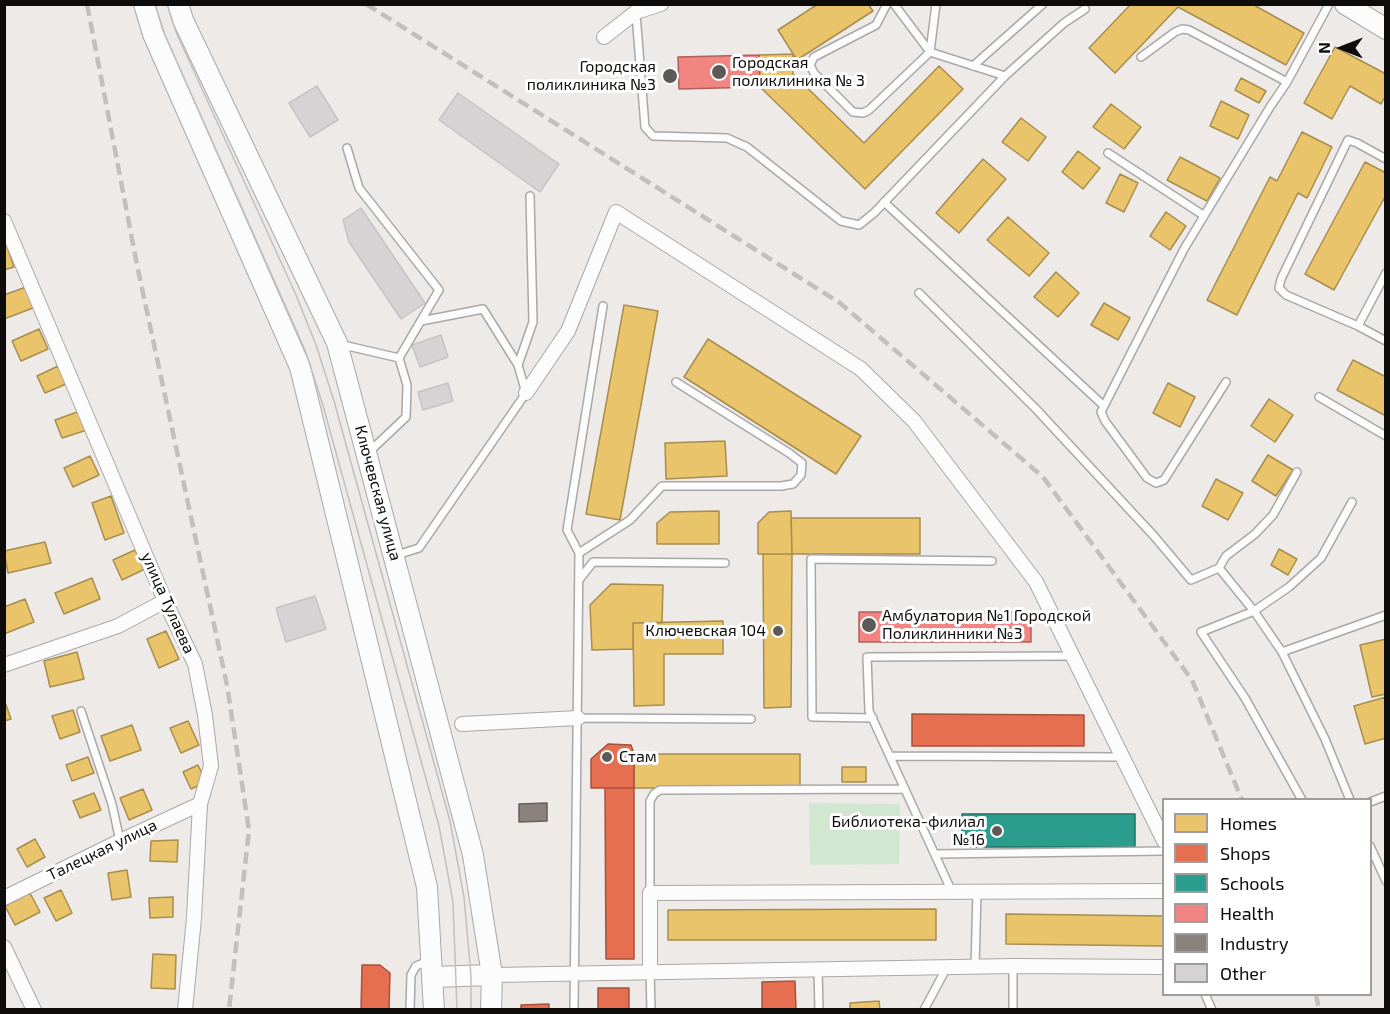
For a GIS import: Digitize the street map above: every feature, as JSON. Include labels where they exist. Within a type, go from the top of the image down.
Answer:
[{"type":"main road","points":[[144,4],[153,34],[300,367],[427,887],[434,1010]]},
{"type":"main road","name":"Ключевская улица","points":[[178,4],[183,20],[337,344],[474,855],[492,975],[491,1010]]},
{"type":"main road","points":[[1345,4],[1386,29]]},
{"type":"main road","points":[[433,969],[492,975]]},
{"type":"street","points":[[604,37],[636,12],[661,4]]},
{"type":"street","points":[[526,393],[568,332],[616,212],[861,369],[914,421],[1036,582],[1162,837]]},
{"type":"street","name":"улица Тулаева","points":[[4,221],[165,601],[195,664],[205,715],[211,766],[200,804],[194,918],[185,1010]]},
{"type":"street","points":[[4,665],[118,626],[165,601]]},
{"type":"street","points":[[462,724],[578,718]]},
{"type":"street","name":"Талецкая улица","points":[[4,897],[200,804]]},
{"type":"street","points":[[650,971],[650,893],[1162,891]]},
{"type":"street","points":[[4,947],[34,1010]]},
{"type":"street","points":[[492,975],[1013,966],[1162,967]]},
{"type":"lane","points":[[887,4],[876,25],[814,57],[810,65],[814,73],[853,112],[863,113],[869,110],[930,52],[936,4]]},
{"type":"lane","points":[[894,4],[930,52],[1005,76]]},
{"type":"lane","points":[[973,66],[1043,4]]},
{"type":"lane","points":[[1226,382],[1164,480],[1156,483],[1147,478],[1105,421],[1101,412],[1203,215],[1287,82],[1329,4]]},
{"type":"lane","points":[[636,12],[645,127],[654,136],[727,138],[747,147],[841,220],[859,225],[1005,76],[1064,23],[1085,9]]},
{"type":"lane","points":[[1141,57],[1182,28],[1287,82]]},
{"type":"lane","points":[[1386,159],[1357,142],[1348,140],[1281,279],[1279,288],[1286,295],[1358,326],[1386,341]]},
{"type":"lane","points":[[347,148],[358,188],[439,290],[399,358],[407,385],[406,417],[367,453]]},
{"type":"lane","points":[[1108,153],[1203,215]]},
{"type":"lane","points":[[518,365],[534,322],[530,196]]},
{"type":"lane","points":[[884,202],[1104,406]]},
{"type":"lane","points":[[1358,326],[1386,273]]},
{"type":"lane","points":[[919,293],[1036,409],[1154,536],[1191,580],[1219,568],[1226,556],[1255,534],[1273,515],[1297,472]]},
{"type":"lane","points":[[574,1010],[579,553],[567,530],[603,306]]},
{"type":"lane","points":[[395,556],[418,548],[526,393],[518,365],[483,309],[421,321]]},
{"type":"lane","points":[[337,344],[399,358]]},
{"type":"lane","points":[[579,553],[630,520],[662,486],[781,486],[793,484],[801,475],[802,463],[789,453],[676,382]]},
{"type":"lane","points":[[1319,397],[1386,436]]},
{"type":"lane","points":[[1301,798],[1245,698],[1200,633],[1254,611],[1289,586],[1320,558],[1352,502]]},
{"type":"lane","points":[[873,718],[812,717],[811,559],[992,561]]},
{"type":"lane","points":[[579,580],[594,562],[725,563]]},
{"type":"lane","points":[[1219,568],[1254,611],[1282,652],[1325,739],[1349,798]]},
{"type":"lane","points":[[1282,652],[1386,615]]},
{"type":"lane","points":[[952,892],[869,711],[867,657],[1072,656]]},
{"type":"lane","points":[[81,711],[112,804],[120,841]]},
{"type":"lane","points":[[578,718],[751,719]]},
{"type":"lane","points":[[441,727],[462,724]]},
{"type":"lane","points":[[890,756],[1122,757]]},
{"type":"lane","points":[[650,893],[650,801],[660,790],[904,789]]},
{"type":"lane","points":[[1372,802],[1386,796]]},
{"type":"lane","points":[[1372,848],[1386,881]]},
{"type":"lane","points":[[935,855],[1162,851]]},
{"type":"lane","points":[[975,967],[977,892]]},
{"type":"lane","points":[[410,1010],[413,970],[420,964],[433,969]]},
{"type":"lane","points":[[1013,966],[1013,1010]]},
{"type":"lane","points":[[924,1010],[947,967]]},
{"type":"lane","points":[[818,969],[819,1010]]},
{"type":"lane","points":[[650,971],[651,1010]]},
{"type":"lane","points":[[1206,996],[1212,1010]]},
{"type":"green space","points":[[809,803],[900,804],[899,864],[810,865]]},
{"type":"building: Homes","points":[[818,4],[868,4],[873,11],[797,60],[778,30]]},
{"type":"building: Homes","points":[[1131,4],[1252,4],[1304,33],[1286,65],[1178,7],[1115,73],[1089,48]]},
{"type":"building: Homes","points":[[1335,47],[1386,74],[1386,95],[1381,104],[1350,86],[1332,119],[1304,103]]},
{"type":"building: Homes","points":[[793,54],[793,74],[864,143],[939,66],[963,89],[865,189],[760,87],[759,55]]},
{"type":"building: Homes","points":[[1241,78],[1266,91],[1259,103],[1235,90]]},
{"type":"building: Homes","points":[[1221,101],[1249,115],[1238,139],[1210,126]]},
{"type":"building: Homes","points":[[1111,104],[1141,127],[1124,149],[1093,127]]},
{"type":"building: Homes","points":[[1021,118],[1046,137],[1028,161],[1002,142]]},
{"type":"building: Homes","points":[[1302,132],[1332,147],[1307,198],[1298,193],[1237,315],[1207,300],[1270,177],[1277,181]]},
{"type":"building: Homes","points":[[1078,151],[1100,168],[1083,189],[1062,172]]},
{"type":"building: Homes","points":[[1180,157],[1220,178],[1207,201],[1167,180]]},
{"type":"building: Homes","points":[[983,159],[1006,179],[959,233],[936,213]]},
{"type":"building: Homes","points":[[1365,162],[1386,173],[1386,195],[1334,290],[1305,274]]},
{"type":"building: Homes","points":[[1120,174],[1138,183],[1124,212],[1106,203]]},
{"type":"building: Homes","points":[[1166,212],[1186,226],[1170,250],[1150,236]]},
{"type":"building: Homes","points":[[1008,217],[1049,253],[1029,276],[987,240]]},
{"type":"building: Homes","points":[[4,246],[7,246],[14,267],[4,270]]},
{"type":"building: Homes","points":[[1056,272],[1079,293],[1058,317],[1034,297]]},
{"type":"building: Homes","points":[[26,287],[33,308],[4,319],[4,295]]},
{"type":"building: Homes","points":[[1104,303],[1130,318],[1118,340],[1091,325]]},
{"type":"building: Homes","points":[[624,305],[658,311],[620,520],[586,514]]},
{"type":"building: Homes","points":[[39,329],[48,349],[21,361],[12,341]]},
{"type":"building: Homes","points":[[708,339],[861,436],[836,474],[684,377]]},
{"type":"building: Homes","points":[[1353,360],[1386,377],[1386,416],[1337,390]]},
{"type":"building: Homes","points":[[58,366],[66,384],[45,393],[37,376]]},
{"type":"building: Homes","points":[[1168,383],[1195,397],[1180,427],[1153,413]]},
{"type":"building: Homes","points":[[1269,399],[1293,415],[1275,442],[1251,426]]},
{"type":"building: Homes","points":[[80,411],[87,430],[62,438],[55,420]]},
{"type":"building: Homes","points":[[725,441],[727,476],[666,479],[665,443]]},
{"type":"building: Homes","points":[[1268,455],[1293,470],[1276,496],[1252,481]]},
{"type":"building: Homes","points":[[90,456],[99,475],[73,487],[64,468]]},
{"type":"building: Homes","points":[[1216,479],[1243,493],[1228,520],[1202,506]]},
{"type":"building: Homes","points":[[111,496],[124,533],[105,540],[92,503]]},
{"type":"building: Homes","points":[[719,511],[719,544],[657,544],[657,523],[670,512]]},
{"type":"building: Homes","points":[[791,511],[792,554],[758,554],[758,523],[769,512]]},
{"type":"building: Homes","points":[[791,518],[920,518],[920,554],[792,554]]},
{"type":"building: Homes","points":[[45,542],[51,563],[8,573],[4,551]]},
{"type":"building: Homes","points":[[1279,549],[1297,559],[1288,575],[1271,565]]},
{"type":"building: Homes","points":[[135,550],[145,569],[122,580],[113,560]]},
{"type":"building: Homes","name":"Ключевская 104","points":[[763,554],[792,554],[791,707],[764,708]]},
{"type":"building: Homes","points":[[92,578],[100,599],[64,614],[55,593]]},
{"type":"building: Homes","points":[[611,584],[663,585],[662,623],[633,623],[633,649],[592,650],[590,605]]},
{"type":"building: Homes","points":[[25,599],[34,622],[4,634],[4,607]]},
{"type":"building: Homes","points":[[723,621],[723,654],[664,654],[664,705],[634,706],[633,623]]},
{"type":"building: Homes","points":[[166,631],[179,659],[159,668],[147,639]]},
{"type":"building: Homes","points":[[1386,639],[1386,694],[1372,697],[1360,645]]},
{"type":"building: Homes","points":[[77,652],[84,679],[50,687],[44,661]]},
{"type":"building: Homes","points":[[1386,697],[1386,738],[1365,744],[1354,706]]},
{"type":"building: Homes","points":[[4,703],[11,719],[4,721]]},
{"type":"building: Homes","points":[[73,710],[80,732],[60,739],[52,716]]},
{"type":"building: Homes","points":[[188,721],[199,745],[181,753],[170,728]]},
{"type":"building: Homes","points":[[132,725],[141,750],[110,761],[101,736]]},
{"type":"building: Homes","points":[[634,754],[800,754],[800,788],[634,788]]},
{"type":"building: Homes","points":[[88,757],[94,773],[72,781],[66,765]]},
{"type":"building: Homes","points":[[198,765],[206,782],[191,789],[183,772]]},
{"type":"building: Homes","points":[[842,767],[866,767],[866,782],[842,782]]},
{"type":"building: Homes","points":[[143,789],[152,810],[129,820],[120,798]]},
{"type":"building: Homes","points":[[94,793],[101,810],[80,818],[73,801]]},
{"type":"building: Homes","points":[[35,839],[45,857],[27,867],[17,849]]},
{"type":"building: Homes","points":[[178,840],[177,862],[150,861],[151,841]]},
{"type":"building: Homes","points":[[127,870],[131,897],[112,900],[108,873]]},
{"type":"building: Homes","points":[[61,890],[72,913],[56,921],[44,898]]},
{"type":"building: Homes","points":[[30,893],[40,912],[15,925],[5,906]]},
{"type":"building: Homes","points":[[173,897],[173,917],[150,918],[149,898]]},
{"type":"building: Homes","points":[[936,909],[936,940],[668,940],[668,910]]},
{"type":"building: Homes","points":[[1006,914],[1162,916],[1162,946],[1006,944]]},
{"type":"building: Homes","points":[[153,954],[176,955],[175,989],[151,988]]},
{"type":"building: Homes","points":[[879,1001],[880,1010],[850,1010],[850,1003]]},
{"type":"building: Shops","points":[[912,714],[1084,715],[1084,746],[912,746]]},
{"type":"building: Shops","points":[[608,744],[631,745],[634,754],[634,788],[591,788],[591,759]]},
{"type":"building: Shops","points":[[605,788],[634,788],[634,959],[606,959]]},
{"type":"building: Shops","points":[[362,965],[380,965],[390,973],[389,1010],[361,1010]]},
{"type":"building: Shops","points":[[795,981],[796,1010],[762,1010],[762,982]]},
{"type":"building: Shops","points":[[598,988],[629,988],[629,1010],[598,1010]]},
{"type":"building: Shops","points":[[549,1004],[549,1010],[521,1010],[521,1005]]},
{"type":"building: Schools","points":[[962,814],[1135,814],[1135,847],[962,847]]},
{"type":"building: Health","name":"Городская поликлиника № 3","points":[[759,55],[760,87],[679,89],[678,57]]},
{"type":"building: Health","points":[[859,612],[1031,612],[1031,642],[859,642]]},
{"type":"building: Industry","points":[[547,803],[547,821],[519,822],[519,804]]},
{"type":"building: Other","points":[[317,86],[338,120],[310,137],[289,103]]},
{"type":"building: Other","points":[[458,93],[559,164],[540,192],[439,120]]},
{"type":"building: Other","points":[[361,208],[425,303],[401,319],[349,242],[343,220]]},
{"type":"building: Other","points":[[441,335],[448,357],[420,367],[412,345]]},
{"type":"building: Other","points":[[448,383],[453,401],[423,410],[418,392]]},
{"type":"building: Other","points":[[315,596],[326,629],[286,642],[276,608]]},
{"type":"tram line","points":[[155,4],[165,35],[305,350],[322,402],[439,826],[453,902],[457,1010]]},
{"type":"tram line","points":[[167,4],[176,32],[296,295],[316,345],[334,401],[450,821],[464,897],[471,976],[471,1010]]},
{"type":"railway","points":[[87,4],[137,265],[227,685],[249,830],[229,1010]]},
{"type":"railway","points":[[366,4],[840,303],[1043,477],[1192,680],[1241,798]]},
{"type":"railway","points":[[1316,996],[1319,1010]]},
{"type":"place","name":"Городская поликлиника № 3","points":[[719,72]]},
{"type":"place","name":"Городская поликлиника №3","points":[[670,76]]},
{"type":"place","name":"Амбулатория №1 Городской Поликлинники №3","points":[[869,625]]},
{"type":"place","name":"Ключевская 104","points":[[778,631]]},
{"type":"place","name":"Стам","points":[[607,757]]},
{"type":"place","name":"Библиотека-филиал №16","points":[[997,831]]}]
